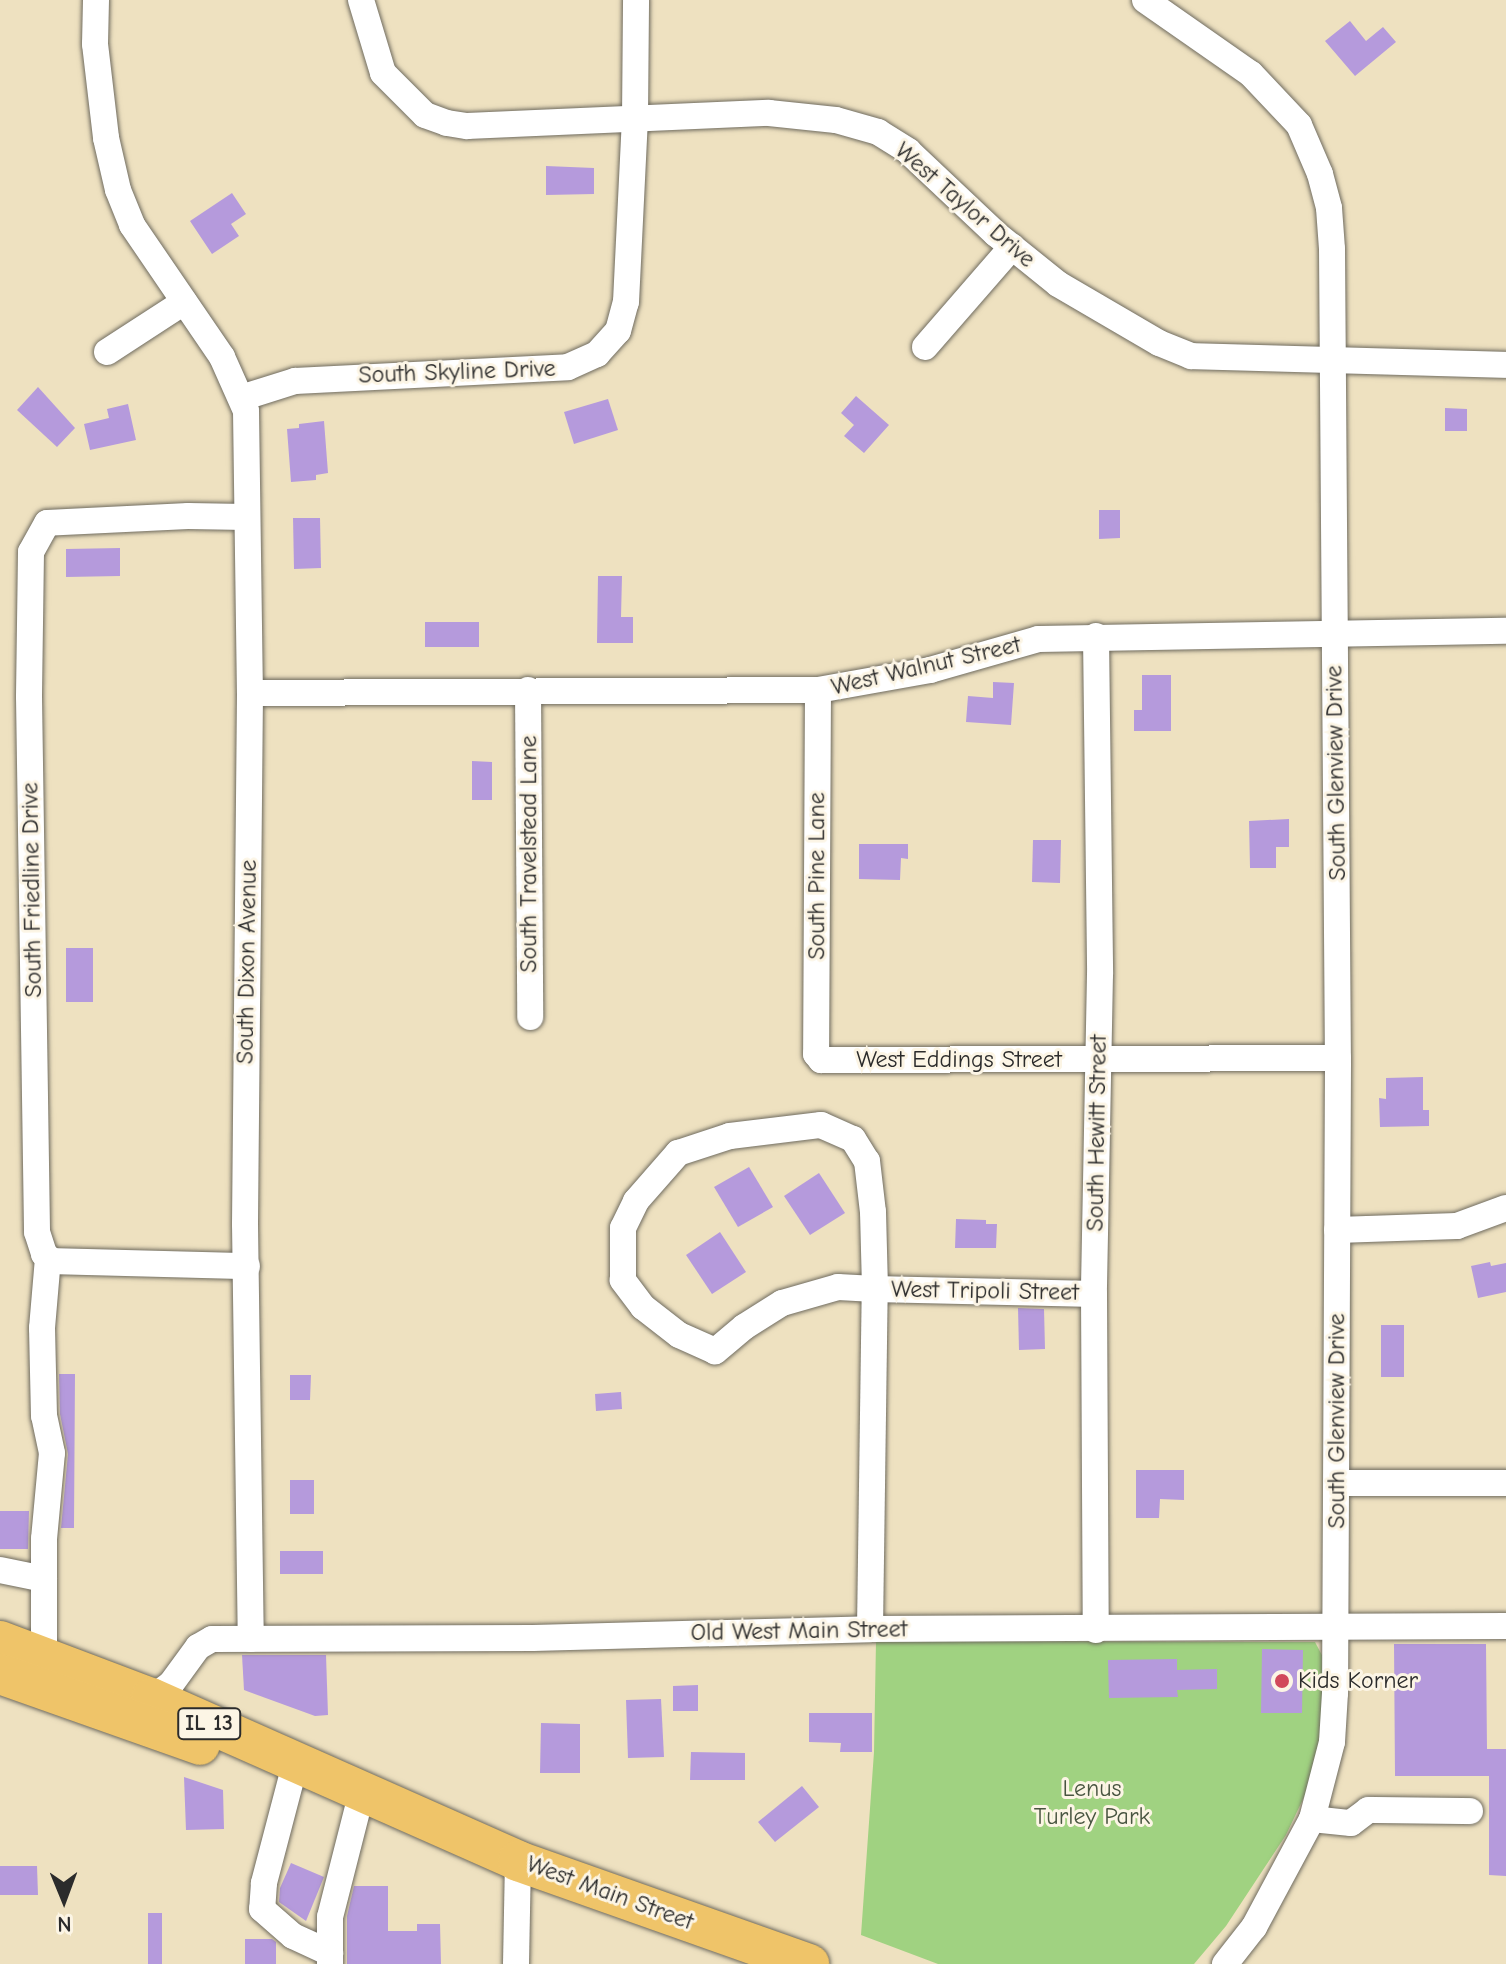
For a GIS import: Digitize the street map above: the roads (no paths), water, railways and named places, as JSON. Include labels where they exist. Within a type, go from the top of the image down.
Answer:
[{"type":"highway","name":"West Main Street","points":[[14,1670],[138,1709],[748,1954],[809,1964]]},
{"type":"highway","name":"West Main Street","points":[[138,1709],[292,1776],[413,1817]]},
{"type":"street","name":"South Dixon Avenue","points":[[96,0],[95,44],[106,138],[118,190],[132,225],[222,357],[246,411],[250,693],[247,1266],[251,1639]]},
{"type":"street","name":"South Skyline Drive","points":[[241,398],[295,381],[568,367],[597,354],[618,331],[626,302],[635,119],[636,0]]},
{"type":"street","name":"South Glenview Drive","points":[[1145,0],[1251,74],[1299,125],[1320,174],[1329,208],[1333,359],[1338,1058],[1337,1483],[1332,1742],[1312,1819],[1254,1927],[1225,1964]]},
{"type":"street","name":"West Taylor Drive","points":[[364,11],[383,73],[425,115],[447,123],[467,126],[769,113],[836,120],[878,132],[908,151],[1012,247],[1098,310],[1159,343],[1191,356],[1506,365]]},
{"type":"street","points":[[925,347],[1012,247]]},
{"type":"street","points":[[107,352],[184,302]]},
{"type":"street","name":"South Friedline Drive","points":[[48,1258],[37,1232],[29,697],[31,552],[47,523],[63,520],[246,517]]},
{"type":"street","name":"West Walnut Street","points":[[250,693],[818,690],[930,670],[1038,639],[1506,631]]},
{"type":"street","name":"South Hewitt Street","points":[[1096,636],[1099,1061],[1094,1294],[1096,1630]]},
{"type":"street","name":"South Travelstead Lane","points":[[528,690],[530,1017]]},
{"type":"street","name":"South Pine Lane","points":[[818,690],[816,1054],[821,1060]]},
{"type":"street","name":"West Eddings Street","points":[[821,1060],[1338,1058]]},
{"type":"street","points":[[870,1629],[875,1289],[873,1212],[867,1161],[853,1139],[821,1125],[730,1136],[678,1153],[636,1201],[623,1228],[623,1280],[636,1298],[679,1335],[715,1351],[744,1327],[782,1303],[838,1287],[875,1289]]},
{"type":"street","points":[[1337,1230],[1457,1226],[1506,1208]]},
{"type":"street","points":[[14,1670],[44,1579],[52,1453],[44,1416],[42,1358],[48,1258],[52,1261],[247,1266]]},
{"type":"street","name":"West Tripoli Street","points":[[875,1289],[1094,1294]]},
{"type":"street","points":[[1337,1483],[1506,1483]]},
{"type":"street","points":[[0,1570],[44,1579]]},
{"type":"street","name":"Old West Main Street","points":[[138,1709],[171,1684],[198,1647],[212,1639],[533,1638],[870,1629],[1506,1626]]},
{"type":"street","points":[[292,1776],[264,1883],[262,1909],[293,1936],[330,1959]]},
{"type":"street","points":[[330,1959],[330,1917],[360,1799]]},
{"type":"street","points":[[1312,1819],[1351,1823],[1368,1810],[1470,1811]]},
{"type":"street","points":[[516,1964],[518,1861]]},
{"type":"place","name":"Kids Korner","points":[[1282,1681]]},
{"type":"park label","name":"Lenus Turley Park","points":[[1092,1803]]}]
